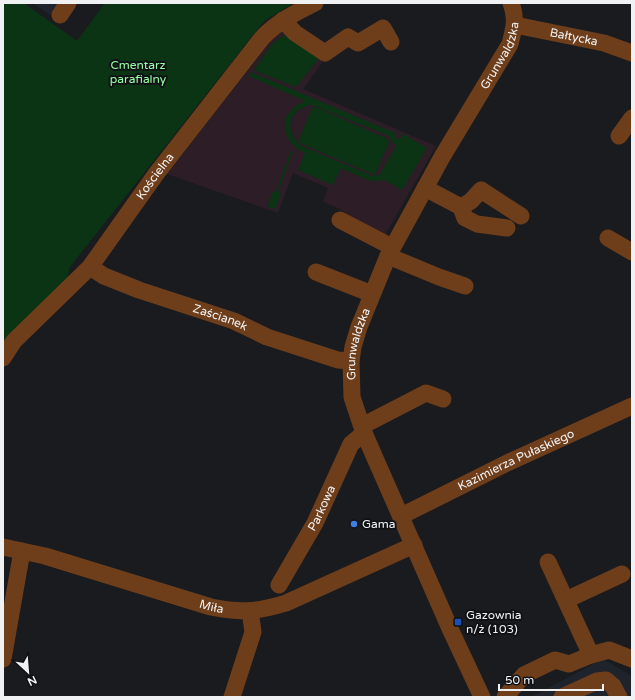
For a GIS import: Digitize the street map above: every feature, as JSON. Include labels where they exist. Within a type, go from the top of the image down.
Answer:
[{"type":"street","name":"Kościelna","points":[[3,358],[14,340],[90,267],[156,174],[262,38],[272,27],[315,3]]},
{"type":"street","name":"Grunwaldzka","points":[[482,697],[363,430],[352,397],[352,361],[353,347],[359,327],[390,252],[442,157],[510,44],[515,25],[511,3]]},
{"type":"street","points":[[283,20],[295,33],[325,53],[348,37],[358,43],[383,28],[391,42]]},
{"type":"street","name":"Bałtycka","points":[[515,25],[604,43],[632,53]]},
{"type":"street","points":[[619,136],[632,118]]},
{"type":"street","points":[[425,188],[461,207],[465,218],[477,224],[507,228]]},
{"type":"street","points":[[461,207],[471,201],[481,190],[521,216]]},
{"type":"street","points":[[340,220],[390,252],[439,277],[465,286]]},
{"type":"street","points":[[608,238],[632,252]]},
{"type":"street","name":"Zaścianek","points":[[90,267],[104,276],[139,290],[234,321],[267,337],[338,360],[352,361]]},
{"type":"street","points":[[316,272],[372,294]]},
{"type":"street","name":"Parkowa","points":[[279,585],[315,523],[351,444],[363,430],[426,393],[443,398]]},
{"type":"street","name":"Kazimierza Pułaskiego","points":[[401,516],[507,463],[632,406]]},
{"type":"street","name":"Miła","points":[[3,547],[45,556],[211,607],[232,612],[267,609],[286,603],[414,545]]},
{"type":"street","points":[[3,659],[22,551]]},
{"type":"street","points":[[548,562],[591,655]]},
{"type":"street","points":[[566,600],[622,574]]},
{"type":"street","points":[[232,697],[253,632],[250,611]]},
{"type":"street","points":[[505,697],[524,675],[555,660],[569,664],[591,655],[609,650],[632,659]]},
{"type":"street","points":[[562,697],[597,681],[606,680],[613,686],[618,697]]},
{"type":"shaded area","points":[[32,3],[72,3],[60,21]]},
{"type":"shaded area","points":[[282,31],[320,54],[322,63],[303,89],[436,146],[384,237],[338,208],[323,202],[328,188],[293,173],[278,213],[167,174],[270,42]]},
{"type":"shaded area","points":[[603,659],[632,676],[632,697],[531,697]]},
{"type":"green space","name":"Cmentarz parafialny","points":[[3,3],[24,3],[77,41],[105,3],[294,3],[264,21],[70,267],[66,284],[3,349]]},
{"type":"green space","points":[[284,35],[319,58],[296,87],[254,70],[272,44]]},
{"type":"green space","points":[[251,72],[395,133],[394,135],[399,140],[403,134],[427,148],[402,190],[385,180],[368,180],[341,168],[333,185],[298,170],[305,153],[290,141],[286,134],[286,119],[290,112],[296,106],[305,101],[249,76]],"holes":[[[313,105],[387,135],[396,146],[379,176],[370,175],[304,147],[297,142],[293,136],[291,122],[293,116],[298,111]]]},
{"type":"green space","points":[[313,106],[390,140],[375,175],[298,142]]},
{"type":"green space","points":[[291,151],[293,152],[278,192],[281,194],[275,209],[267,207],[273,191],[276,192]]},
{"type":"place","name":"Gama","points":[[354,524]]},
{"type":"place","name":"Gazownia n/ż (103)","points":[[458,622]]}]
